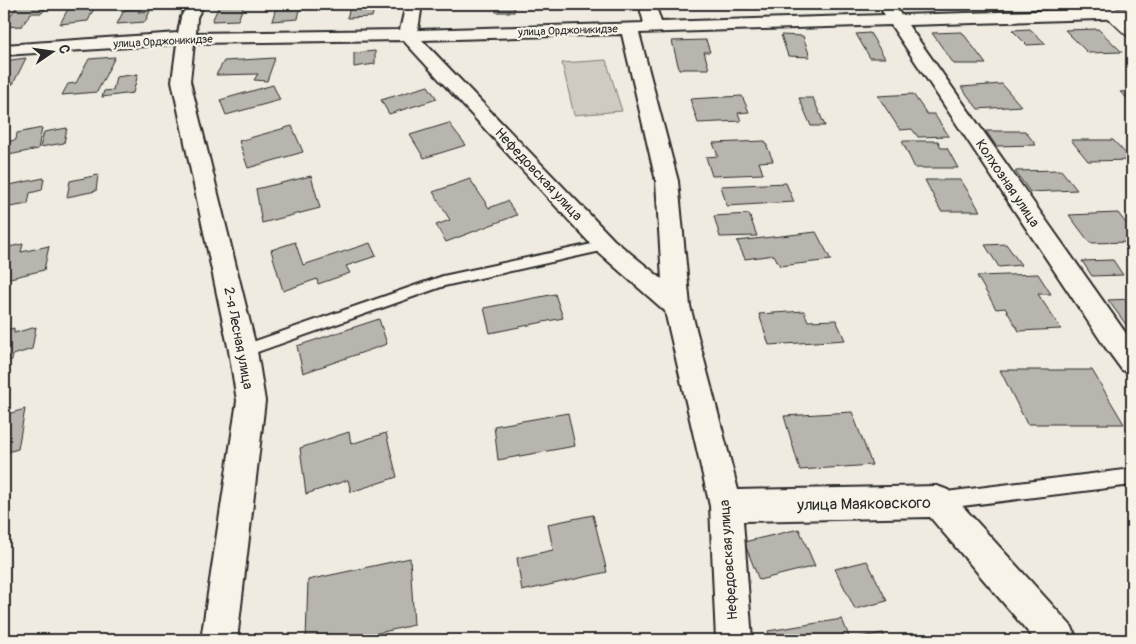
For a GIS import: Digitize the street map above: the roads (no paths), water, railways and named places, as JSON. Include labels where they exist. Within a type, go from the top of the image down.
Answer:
[{"type":"main road","points":[[1108,8],[1132,31]]},
{"type":"street","name":"2-я Лесная улица","points":[[196,4],[189,17],[181,82],[244,351],[251,401],[219,640]]},
{"type":"street","points":[[408,35],[414,4]]},
{"type":"street","name":"Нефедовская улица","points":[[647,4],[641,28],[667,182],[677,306],[726,506],[734,640]]},
{"type":"street","name":"улица Орджоникидзе","points":[[4,50],[186,38],[408,35],[641,28],[891,12],[1108,8],[1132,13]]},
{"type":"street","name":"Колхозная улица","points":[[891,12],[1112,336],[1132,362]]},
{"type":"street","name":"Нефедовская улица","points":[[408,35],[606,246],[677,306]]},
{"type":"street","name":"улица Маяковского","points":[[726,506],[937,502],[1060,640]]},
{"type":"lane","points":[[244,351],[443,281],[606,246]]},
{"type":"lane","points":[[937,502],[1132,476]]}]
